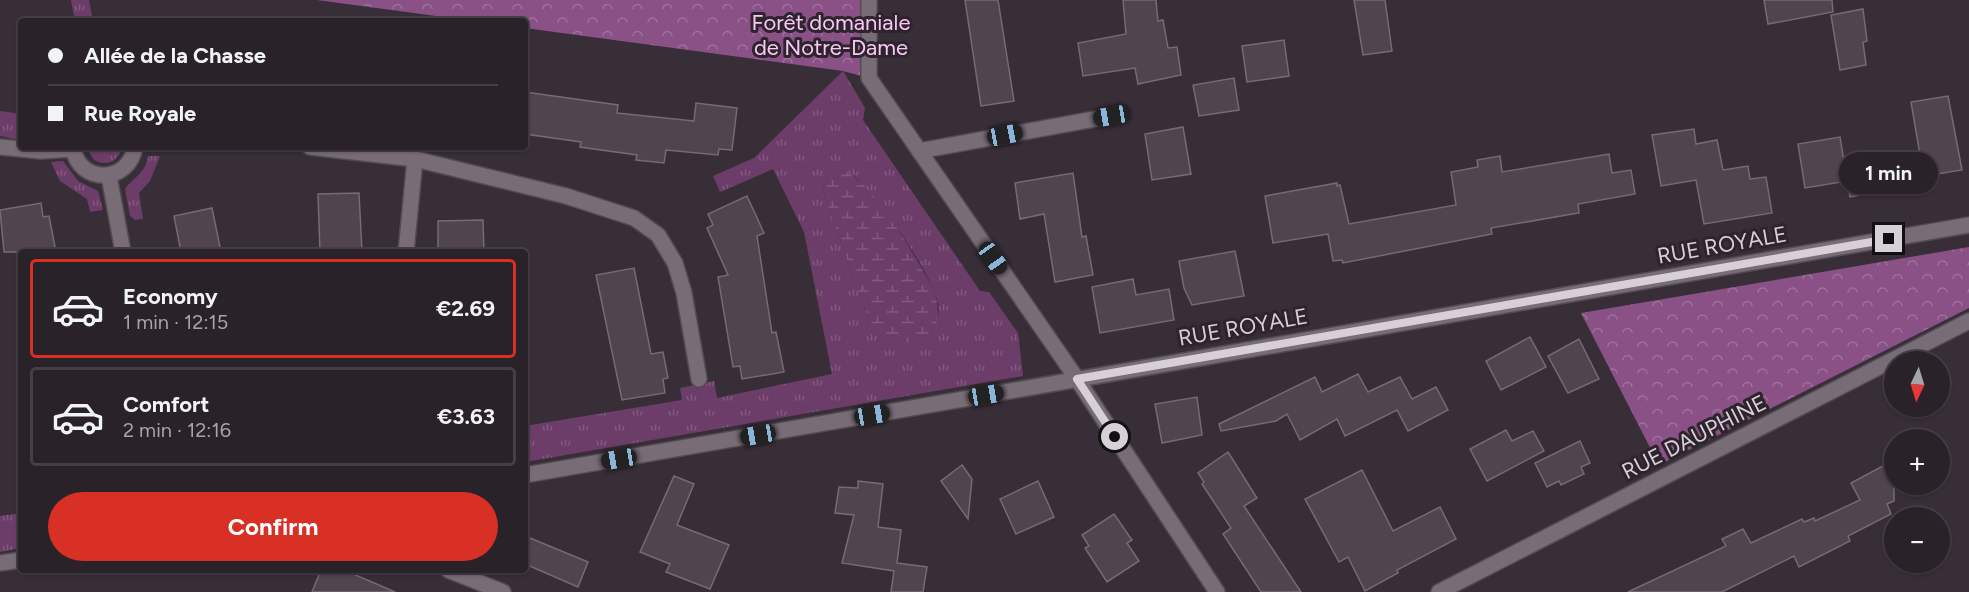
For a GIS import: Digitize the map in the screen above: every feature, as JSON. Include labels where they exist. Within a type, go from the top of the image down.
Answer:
[{"type":"street","points":[[869,0],[869,78],[1077,379],[1216,592]]},
{"type":"street","points":[[919,151],[1111,116]]},
{"type":"street","points":[[0,147],[18,149]]},
{"type":"street","points":[[31,150],[52,150]]},
{"type":"street","points":[[74,150],[76,159],[90,173],[109,176],[128,166],[134,150]]},
{"type":"street","points":[[336,150],[415,159],[566,196],[634,218],[658,235],[675,263],[681,283],[699,379]]},
{"type":"street","points":[[406,249],[415,159]]},
{"type":"street","points":[[109,176],[122,249]]},
{"type":"street","name":"RUE ROYALE","points":[[528,474],[1969,225]]},
{"type":"street","name":"RUE DAUPHINE","points":[[1439,592],[1969,321]]},
{"type":"street","points":[[0,563],[18,560]]},
{"type":"street","points":[[456,573],[503,592]]},
{"type":"green space","points":[[71,0],[89,0],[92,18],[74,18]]},
{"type":"green space","name":"Forêt domaniale de Notre-Dame","points":[[317,0],[869,0],[869,78],[843,71],[528,28],[528,18],[451,18]]},
{"type":"green space","points":[[843,71],[865,108],[863,120],[980,291],[989,292],[1018,333],[1023,376],[528,461],[528,426],[682,400],[680,388],[714,381],[717,398],[832,374],[804,232],[773,169],[720,192],[713,176],[754,158]],"holes":[[[853,175],[902,235],[933,288],[939,312],[930,334],[869,321],[825,198],[821,180]]]},
{"type":"green space","points":[[0,111],[18,114],[18,139],[0,136]]},
{"type":"green space","points":[[88,150],[121,150],[111,162],[103,163],[94,160]]},
{"type":"green space","points":[[148,156],[160,156],[150,181],[139,193],[143,219],[135,220],[130,216],[125,189],[142,171]]},
{"type":"green space","points":[[63,161],[78,181],[98,191],[103,210],[90,212],[87,199],[60,181],[51,162]]},
{"type":"green space","points":[[833,168],[847,172],[876,199],[904,238],[934,290],[938,318],[929,335],[920,340],[897,343],[882,341],[869,321],[825,198],[821,180],[825,172]]},
{"type":"green space","points":[[1969,247],[1969,308],[1659,465],[1581,313]]},
{"type":"green space","points":[[18,513],[18,549],[0,552],[0,516]]},
{"type":"building","points":[[965,0],[998,0],[1014,101],[981,106]]},
{"type":"building","points":[[1123,0],[1156,0],[1158,21],[1163,20],[1168,48],[1177,47],[1181,75],[1138,84],[1135,68],[1083,76],[1078,43],[1126,34]]},
{"type":"building","points":[[1354,0],[1385,0],[1392,51],[1363,55]]},
{"type":"building","points":[[1764,0],[1832,0],[1833,12],[1768,24]]},
{"type":"building","points":[[1863,9],[1867,41],[1863,42],[1866,65],[1840,70],[1831,15]]},
{"type":"building","points":[[1284,40],[1289,76],[1247,82],[1242,46]]},
{"type":"building","points":[[1234,78],[1239,110],[1199,116],[1193,85]]},
{"type":"building","points":[[528,92],[618,105],[617,113],[694,121],[696,103],[737,108],[732,150],[719,149],[718,155],[666,150],[664,163],[636,160],[637,155],[580,147],[581,142],[528,134]]},
{"type":"building","points":[[1948,96],[1962,170],[1894,181],[1896,189],[1850,197],[1847,181],[1805,188],[1798,144],[1840,137],[1845,167],[1920,155],[1911,102]]},
{"type":"building","points":[[1183,127],[1191,174],[1152,180],[1145,134]]},
{"type":"building","points":[[1694,129],[1696,144],[1717,140],[1723,170],[1748,166],[1750,179],[1766,177],[1772,213],[1704,224],[1696,180],[1661,186],[1652,135]]},
{"type":"building","points":[[1609,154],[1612,173],[1631,170],[1635,194],[1578,204],[1579,213],[1491,228],[1492,234],[1343,263],[1342,260],[1333,261],[1328,234],[1273,243],[1265,196],[1337,183],[1337,186],[1340,185],[1349,224],[1456,205],[1451,172],[1478,167],[1477,160],[1500,156],[1502,172]]},
{"type":"building","points":[[1073,173],[1082,237],[1086,236],[1093,275],[1055,282],[1044,214],[1020,219],[1015,183]]},
{"type":"building","points":[[359,193],[362,249],[320,249],[318,194]]},
{"type":"building","points":[[747,196],[764,233],[757,236],[772,333],[776,332],[784,372],[742,379],[740,366],[733,367],[718,277],[728,275],[707,228],[713,225],[708,214]]},
{"type":"building","points":[[41,203],[43,217],[49,216],[55,249],[18,249],[18,252],[4,252],[0,210]]},
{"type":"building","points":[[212,208],[220,249],[180,249],[174,216]]},
{"type":"building","points":[[483,220],[484,249],[438,249],[438,221]]},
{"type":"building","points":[[1235,251],[1244,296],[1192,305],[1184,288],[1179,261]]},
{"type":"building","points":[[634,268],[651,354],[663,352],[668,378],[663,379],[665,393],[622,400],[596,275]]},
{"type":"building","points":[[1133,279],[1136,295],[1169,289],[1174,320],[1100,333],[1092,287]]},
{"type":"building","points":[[1530,337],[1546,367],[1501,390],[1486,361]]},
{"type":"building","points":[[1579,339],[1599,379],[1568,393],[1548,356]]},
{"type":"building","points":[[1358,374],[1368,392],[1400,377],[1412,399],[1436,387],[1448,410],[1408,431],[1397,410],[1345,436],[1337,419],[1300,440],[1287,414],[1276,421],[1221,431],[1219,424],[1315,377],[1322,392]]},
{"type":"building","points":[[1197,397],[1202,435],[1162,443],[1155,404]]},
{"type":"building","points":[[1506,430],[1512,441],[1533,431],[1544,451],[1487,481],[1470,449]]},
{"type":"building","points":[[1580,441],[1590,463],[1581,467],[1584,474],[1561,485],[1559,481],[1547,487],[1535,463]]},
{"type":"building","points":[[1228,452],[1257,498],[1244,506],[1301,592],[1261,592],[1223,534],[1231,528],[1202,484],[1204,482],[1198,473]]},
{"type":"building","points":[[962,465],[972,479],[968,519],[941,481]]},
{"type":"building","points":[[1884,465],[1884,495],[1894,495],[1894,501],[1887,504],[1888,507],[1884,507],[1884,518],[1848,536],[1850,541],[1799,567],[1794,556],[1722,592],[1628,592],[1726,546],[1722,539],[1743,529],[1751,543],[1802,519],[1804,522],[1814,518],[1815,521],[1860,500],[1851,483]]},
{"type":"building","points":[[1362,470],[1393,531],[1440,507],[1456,539],[1397,570],[1398,573],[1365,591],[1348,557],[1339,562],[1305,499]]},
{"type":"building","points":[[674,476],[694,484],[677,525],[729,545],[710,589],[666,572],[670,564],[640,552]]},
{"type":"building","points":[[858,481],[883,484],[878,527],[901,530],[897,563],[927,567],[923,592],[891,592],[894,571],[842,563],[854,515],[835,513],[839,487],[858,488]]},
{"type":"building","points":[[1038,481],[1054,517],[1016,534],[1000,499]]},
{"type":"building","points":[[1114,514],[1132,540],[1127,543],[1139,561],[1107,582],[1085,548],[1089,546],[1082,535]]},
{"type":"building","points":[[528,537],[588,562],[578,587],[528,565]]},
{"type":"building","points":[[320,573],[351,573],[395,592],[312,592]]},
{"type":"route","points":[[1115,437],[1077,379],[1889,239]]}]
